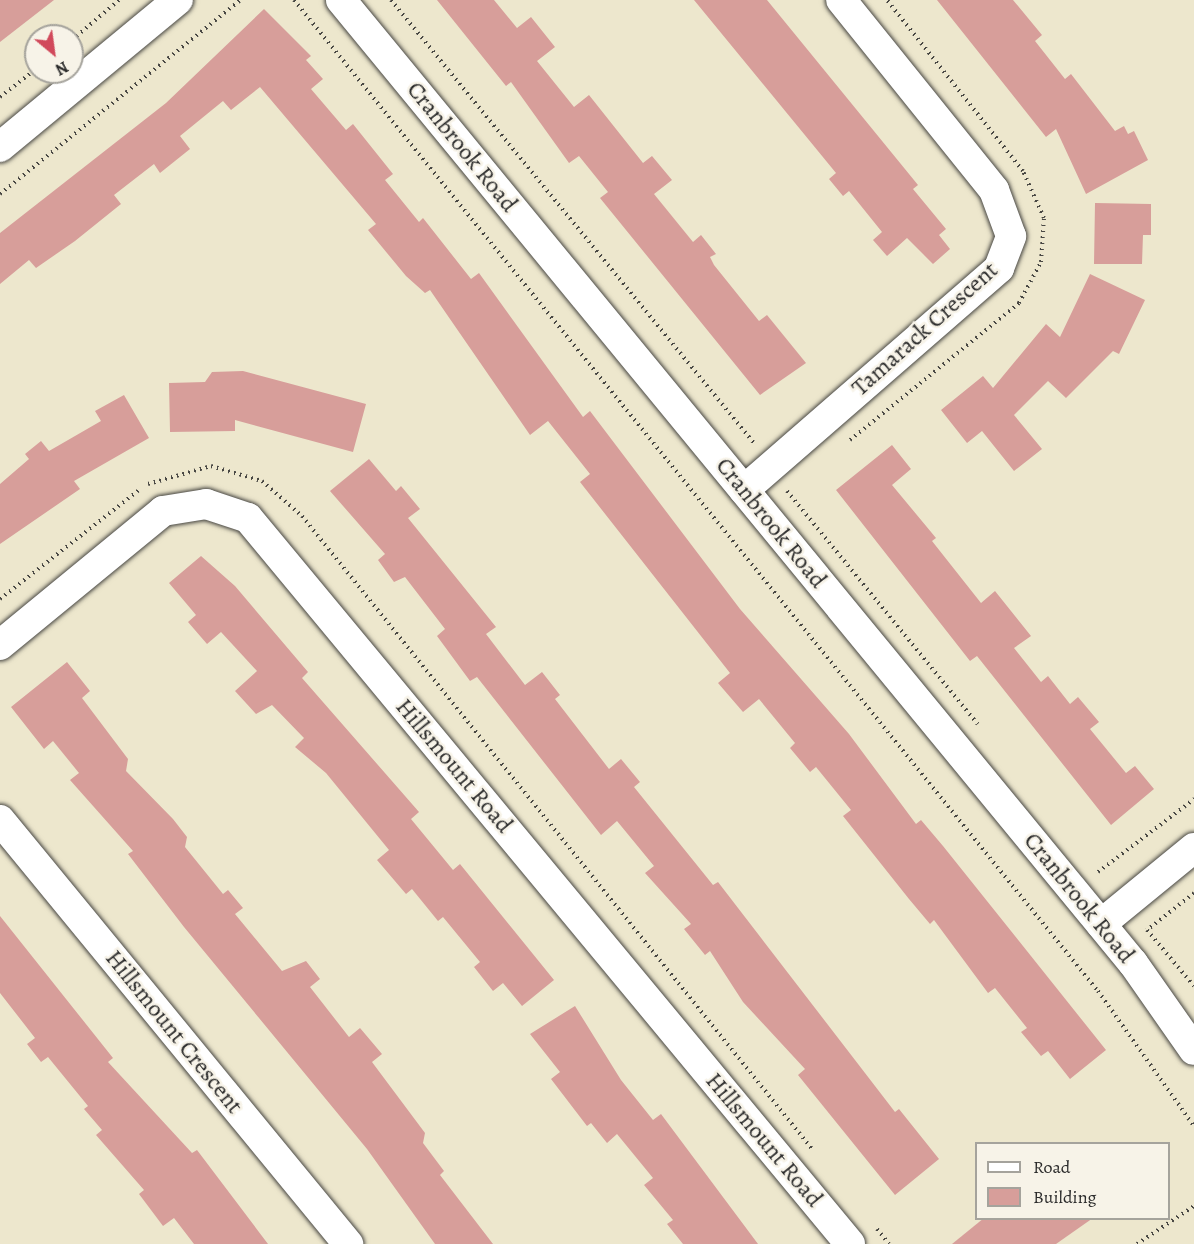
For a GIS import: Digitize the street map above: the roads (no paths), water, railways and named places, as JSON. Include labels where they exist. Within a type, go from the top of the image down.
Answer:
[{"type":"street","points":[[0,147],[178,0]]},
{"type":"street","name":"Cranbrook Road","points":[[341,0],[1101,924],[1194,1050]]},
{"type":"street","name":"Tamarack Crescent","points":[[744,490],[999,268],[1011,236],[994,190],[842,0]]},
{"type":"street","name":"Hillsmount Road","points":[[0,645],[164,511],[206,504],[248,518],[850,1244]]},
{"type":"street","name":"Hillsmount Crescent","points":[[0,820],[348,1244]]},
{"type":"street","points":[[1101,924],[1194,848]]}]
